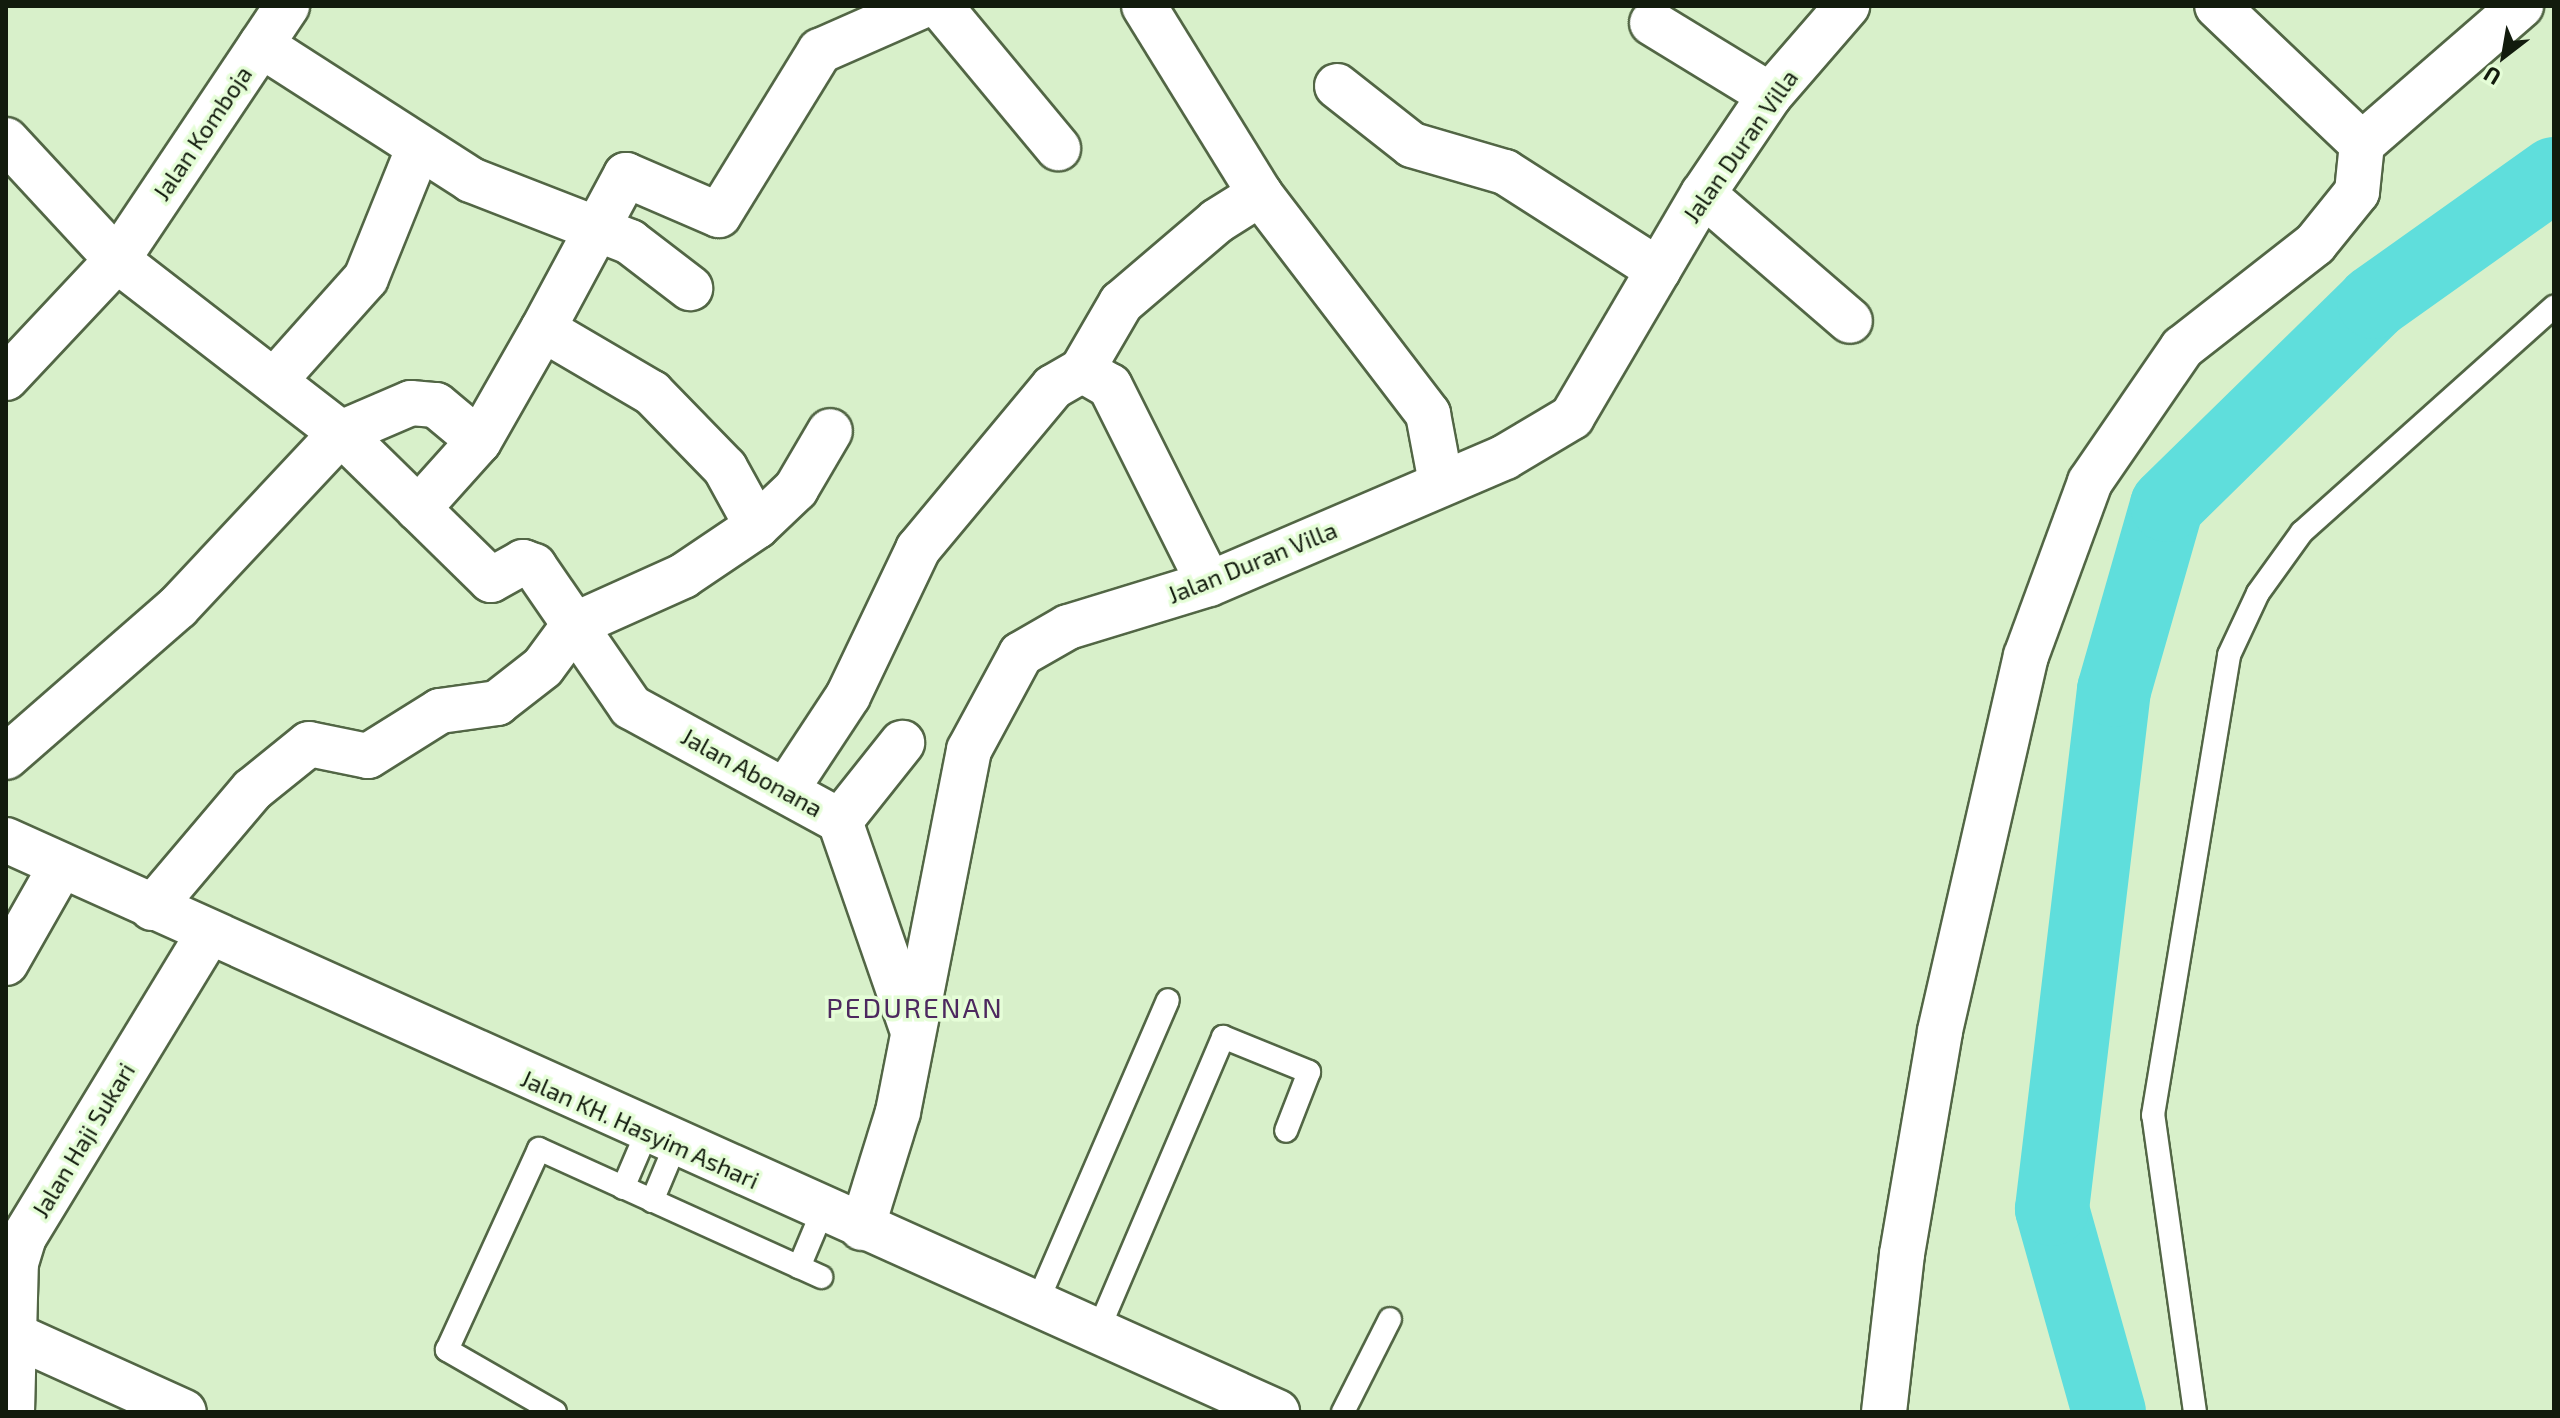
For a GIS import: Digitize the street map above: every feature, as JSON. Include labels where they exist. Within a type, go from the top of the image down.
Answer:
[{"type":"street","name":"Jalan Komboja","points":[[6,378],[117,260],[287,6]]},
{"type":"street","points":[[940,6],[1058,148]]},
{"type":"street","points":[[1144,6],[1260,194],[1428,414],[1441,483]]},
{"type":"street","name":"Jalan Duran Villa","points":[[862,1228],[898,1112],[912,1028],[969,750],[1021,654],[1068,627],[1209,584],[1544,437],[1572,417],[1703,194],[1770,95],[1847,6]]},
{"type":"street","points":[[2217,6],[2362,144]]},
{"type":"street","points":[[1884,1412],[1902,1254],[1940,1031],[2026,656],[2090,482],[2182,348],[2315,244],[2357,192],[2362,144],[2521,6]]},
{"type":"street","points":[[6,140],[117,260],[341,433],[418,509],[479,441],[543,329],[595,226],[626,175],[719,215],[820,51],[899,11]]},
{"type":"street","points":[[1652,23],[1770,95]]},
{"type":"street","points":[[261,45],[418,149],[541,213],[595,226],[690,288]]},
{"type":"street","points":[[1337,86],[1412,145],[1505,172],[1658,270]]},
{"type":"street","points":[[274,381],[366,278],[418,149]]},
{"type":"street","points":[[788,787],[848,696],[918,549],[1053,387],[1082,370],[1121,303],[1217,221],[1260,194]]},
{"type":"street","points":[[1703,194],[1850,321]]},
{"type":"street","points":[[543,329],[652,393],[725,468],[757,526]]},
{"type":"street","points":[[1082,370],[1110,386],[1209,584]]},
{"type":"street","points":[[6,757],[178,607],[341,433],[411,403],[436,405],[479,441]]},
{"type":"street","points":[[152,908],[252,790],[309,744],[368,756],[440,711],[497,703],[543,667],[574,625],[683,576],[757,526],[796,489],[830,431]]},
{"type":"street","name":"Jalan Abonana","points":[[418,509],[491,580],[523,562],[534,566],[631,707],[788,787],[840,821],[912,1028]]},
{"type":"street","points":[[840,821],[902,743]]},
{"type":"street","name":"Jalan KH. Hasyim Ashari","points":[[6,840],[661,1139],[1277,1412]]},
{"type":"street","points":[[6,963],[61,866]]},
{"type":"street","name":"Jalan Haji Sukari","points":[[12,1412],[24,1237],[208,934]]},
{"type":"street","points":[[16,1336],[184,1412]]},
{"type":"lane","points":[[2195,1412],[2153,1115],[2229,655],[2258,593],[2302,532],[2554,307]]},
{"type":"lane","points":[[1036,1305],[1168,1000]]},
{"type":"lane","points":[[1097,1333],[1223,1037],[1309,1072],[1286,1131]]},
{"type":"lane","points":[[623,1188],[661,1139]]},
{"type":"lane","points":[[652,1201],[661,1139]]},
{"type":"lane","points":[[555,1412],[447,1350],[539,1149],[821,1277]]},
{"type":"lane","points":[[799,1267],[823,1210]]},
{"type":"lane","points":[[1343,1412],[1390,1319]]},
{"type":"waterway","points":[[2109,1412],[2052,1209],[2114,690],[2167,505],[2374,302],[2554,174]]},
{"type":"district","name":"PEDURENAN","points":[[915,1007]]}]
